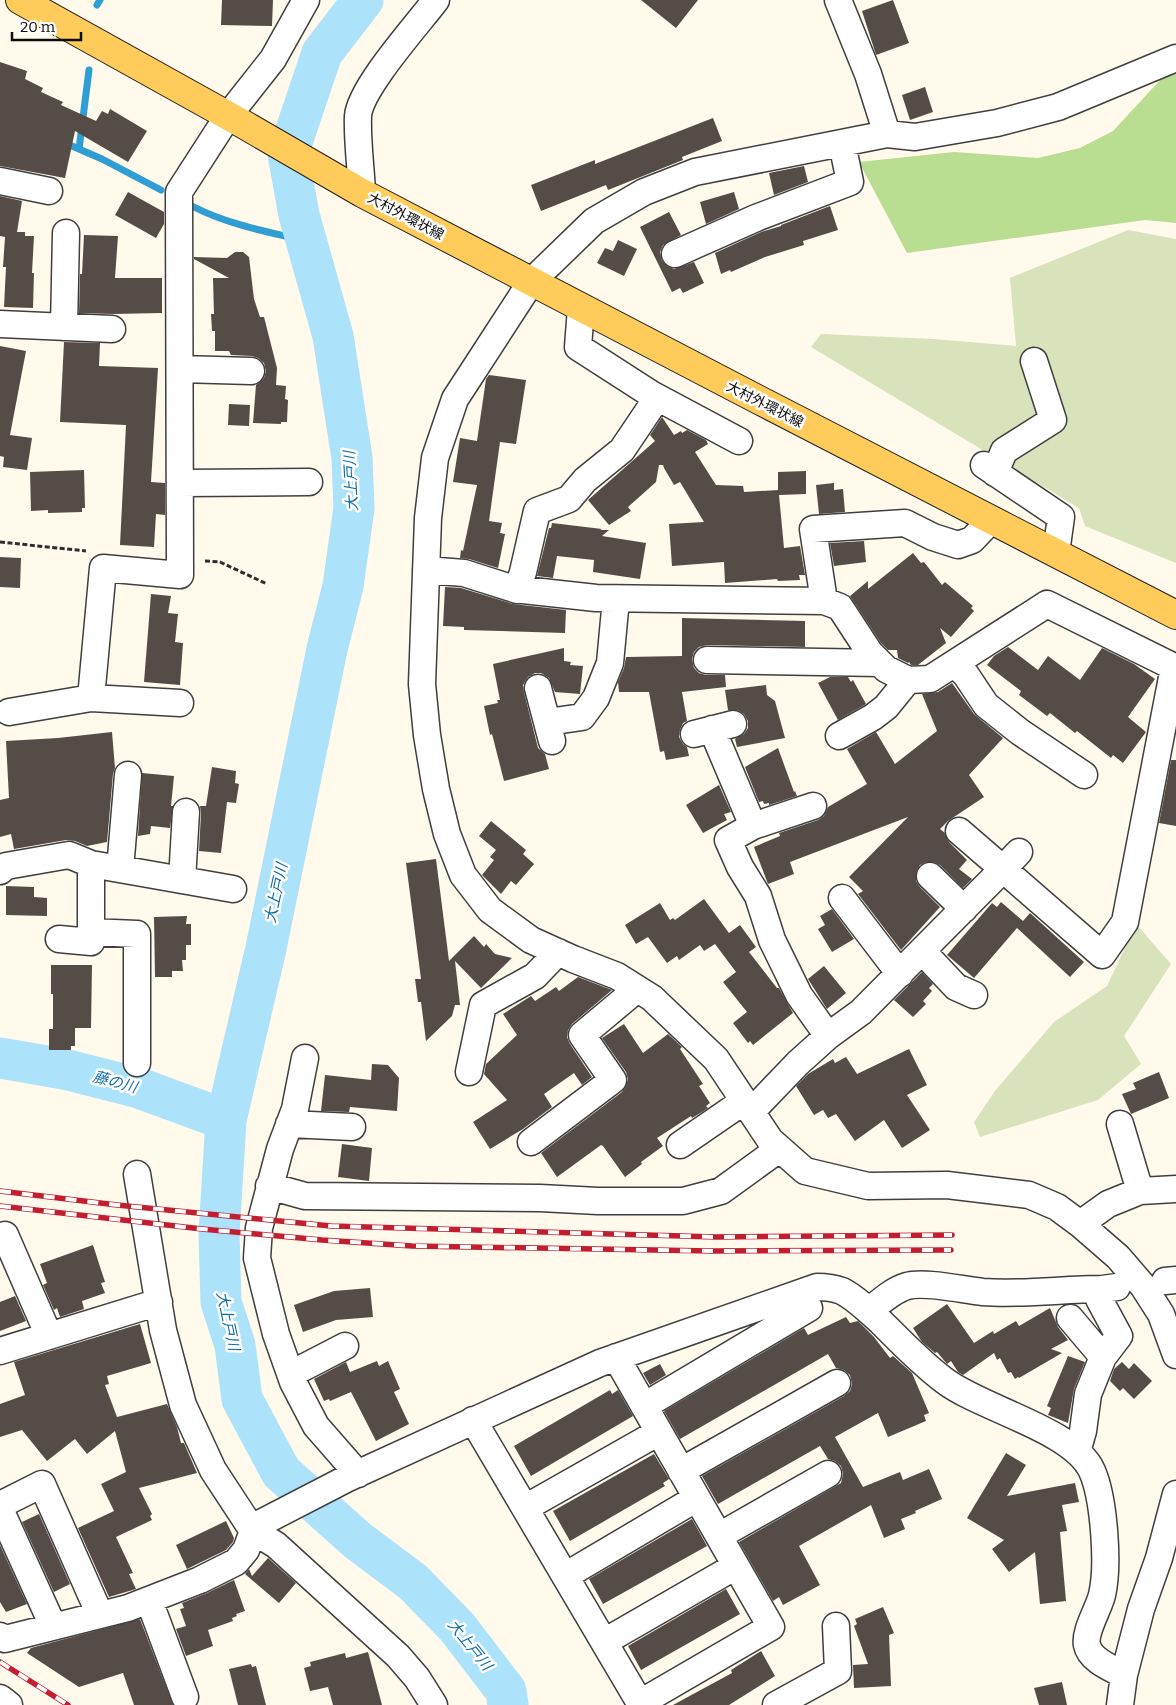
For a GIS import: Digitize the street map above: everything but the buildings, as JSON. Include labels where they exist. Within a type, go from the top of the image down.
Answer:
[{"type":"main road","points":[[20,0],[235,120]]},
{"type":"main road","name":"大村外環状線","points":[[235,120],[359,191],[531,282],[1176,615]]},
{"type":"street","points":[[91,698],[103,568],[180,575],[179,192],[235,120],[273,59],[306,0]]},
{"type":"street","points":[[359,191],[358,114],[366,93],[379,73],[436,0]]},
{"type":"street","points":[[838,0],[868,74],[887,134]]},
{"type":"street","points":[[1176,58],[1058,107],[997,124],[916,138],[887,134],[695,172],[644,192],[594,221],[531,282],[455,399],[435,458],[428,518],[422,684],[427,735],[436,789],[447,834],[463,875],[490,910],[531,940],[617,976],[652,998],[716,1059],[770,1140],[805,1171],[868,1186],[948,1185],[1029,1195],[1057,1207],[1118,1257],[1143,1286],[1161,1314],[1176,1355]]},
{"type":"street","points":[[675,254],[760,204],[850,182],[842,143]]},
{"type":"street","points":[[0,181],[49,191]]},
{"type":"street","points":[[64,327],[66,233]]},
{"type":"street","points":[[581,308],[578,347],[657,398],[739,442]]},
{"type":"street","points":[[0,324],[112,329]]},
{"type":"street","points":[[1034,361],[1053,420],[1004,451],[990,469],[1061,517],[1056,553]]},
{"type":"street","points":[[180,369],[251,371]]},
{"type":"street","points":[[516,590],[523,572],[537,510],[569,499],[585,480],[622,450],[657,398]]},
{"type":"street","points":[[180,483],[309,482]]},
{"type":"street","points":[[824,600],[813,529],[905,523],[933,537],[958,546],[972,540],[991,520]]},
{"type":"street","points":[[426,570],[464,573],[516,590],[596,598],[824,600],[840,607],[870,653],[886,669],[908,680],[930,679],[1047,604],[1175,668],[1125,922],[1102,955],[1011,860],[959,831]]},
{"type":"street","points":[[538,688],[550,731],[582,717],[596,698],[610,664],[616,599]]},
{"type":"street","points":[[707,660],[880,663]]},
{"type":"street","points":[[955,664],[966,675],[986,705],[1020,732],[1084,775]]},
{"type":"street","points":[[839,736],[886,707],[908,680]]},
{"type":"street","points":[[9,712],[91,698],[180,703]]},
{"type":"street","points":[[713,729],[753,826]]},
{"type":"street","points":[[120,869],[128,775]]},
{"type":"street","points":[[813,806],[753,826],[728,840],[740,867],[758,896],[772,940],[799,995],[828,1036]]},
{"type":"street","points":[[182,880],[186,812]]},
{"type":"street","points":[[0,871],[6,866],[69,855],[91,864],[233,889]]},
{"type":"street","points":[[680,1145],[747,1106],[828,1036],[861,1012],[1011,860]]},
{"type":"street","points":[[59,939],[90,942],[91,864]]},
{"type":"street","points":[[930,876],[964,909]]},
{"type":"street","points":[[842,898],[900,974]]},
{"type":"street","points":[[90,932],[138,934],[137,1063]]},
{"type":"street","points":[[922,951],[956,987],[974,995]]},
{"type":"street","points":[[469,1072],[483,1005],[535,976],[558,952]]},
{"type":"street","points":[[531,1142],[613,1080],[582,1035],[637,989]]},
{"type":"street","points":[[305,1058],[295,1109],[269,1186],[259,1228],[257,1258],[276,1334],[291,1374],[316,1426],[352,1476]]},
{"type":"street","points":[[289,1124],[352,1127]]},
{"type":"street","points":[[1120,1124],[1140,1191]]},
{"type":"street","points":[[269,1186],[305,1196],[683,1201],[721,1191],[779,1149]]},
{"type":"street","points":[[138,1174],[163,1330],[183,1405],[212,1470],[256,1528],[398,1656],[418,1678],[434,1705]]},
{"type":"street","points":[[1080,1224],[1108,1204],[1140,1191],[1176,1189]]},
{"type":"street","points":[[5,1235],[48,1336]]},
{"type":"street","points":[[868,1311],[898,1290],[908,1286],[923,1285],[1003,1292],[1110,1288],[1099,1299],[1119,1336],[1103,1356],[1088,1394],[1083,1431],[1077,1452]]},
{"type":"street","points":[[644,1406],[809,1309],[816,1286],[828,1287],[844,1292],[868,1311],[946,1382],[985,1404],[1058,1438],[1077,1452],[1091,1469],[1097,1486],[1105,1554],[1103,1594],[1086,1643],[1090,1653],[1108,1667],[1124,1675]]},
{"type":"street","points":[[0,1352],[159,1302]]},
{"type":"street","points":[[0,1636],[5,1640],[128,1608],[200,1580],[236,1562],[246,1550],[256,1528],[352,1476],[616,1357],[809,1309]]},
{"type":"street","points":[[1070,1318],[1103,1356]]},
{"type":"street","points":[[291,1374],[344,1346]]},
{"type":"street","points":[[473,1420],[640,1703],[771,1627],[616,1357]]},
{"type":"street","points":[[681,1470],[837,1383]]},
{"type":"street","points":[[525,1508],[659,1432]]},
{"type":"street","points":[[719,1536],[828,1474]]},
{"type":"street","points":[[53,1626],[0,1507],[42,1484],[100,1615]]},
{"type":"street","points":[[1120,1705],[1124,1675],[1141,1609],[1159,1558],[1176,1494]]},
{"type":"street","points":[[565,1576],[697,1498]]},
{"type":"street","points":[[604,1642],[736,1566]]},
{"type":"street","points":[[149,1600],[185,1697]]},
{"type":"street","points":[[776,1705],[838,1671],[836,1626]]},
{"type":"street","points":[[0,1698],[9,1705]]},
{"type":"green space","points":[[1176,63],[1176,223],[1145,220],[907,253],[859,162],[954,152],[1038,158],[1080,148],[1113,131]]},
{"type":"green space","points":[[1128,230],[1176,239],[1176,563],[1085,526],[1079,508],[811,347],[821,334],[934,339],[1016,346],[1010,278]]},
{"type":"green space","points":[[1136,924],[1171,964],[1124,1036],[1141,1064],[1098,1100],[980,1137],[974,1122],[995,1091],[1054,1022],[1107,986]]},
{"type":"waterway","points":[[97,5],[100,0]]},
{"type":"waterway","name":"大上戸川","points":[[363,0],[322,53],[288,154],[299,215],[333,336],[352,458],[354,508],[343,586],[327,649],[266,948],[226,1120],[219,1234],[221,1302],[235,1345],[242,1399],[281,1472],[357,1540],[413,1582],[457,1627],[506,1691],[508,1705]]},
{"type":"waterway","points":[[79,149],[89,70]]},
{"type":"waterway","points":[[65,143],[102,159],[161,190]]},
{"type":"waterway","points":[[194,207],[221,219],[307,241]]},
{"type":"waterway","name":"藤の川","points":[[0,1058],[64,1069],[139,1088],[226,1120]]},
{"type":"railway","points":[[0,1191],[117,1205],[331,1226],[716,1237],[952,1235]]},
{"type":"railway","points":[[0,1206],[202,1229],[412,1246],[712,1251],[951,1250]]},
{"type":"railway","points":[[0,1662],[68,1705]]}]
